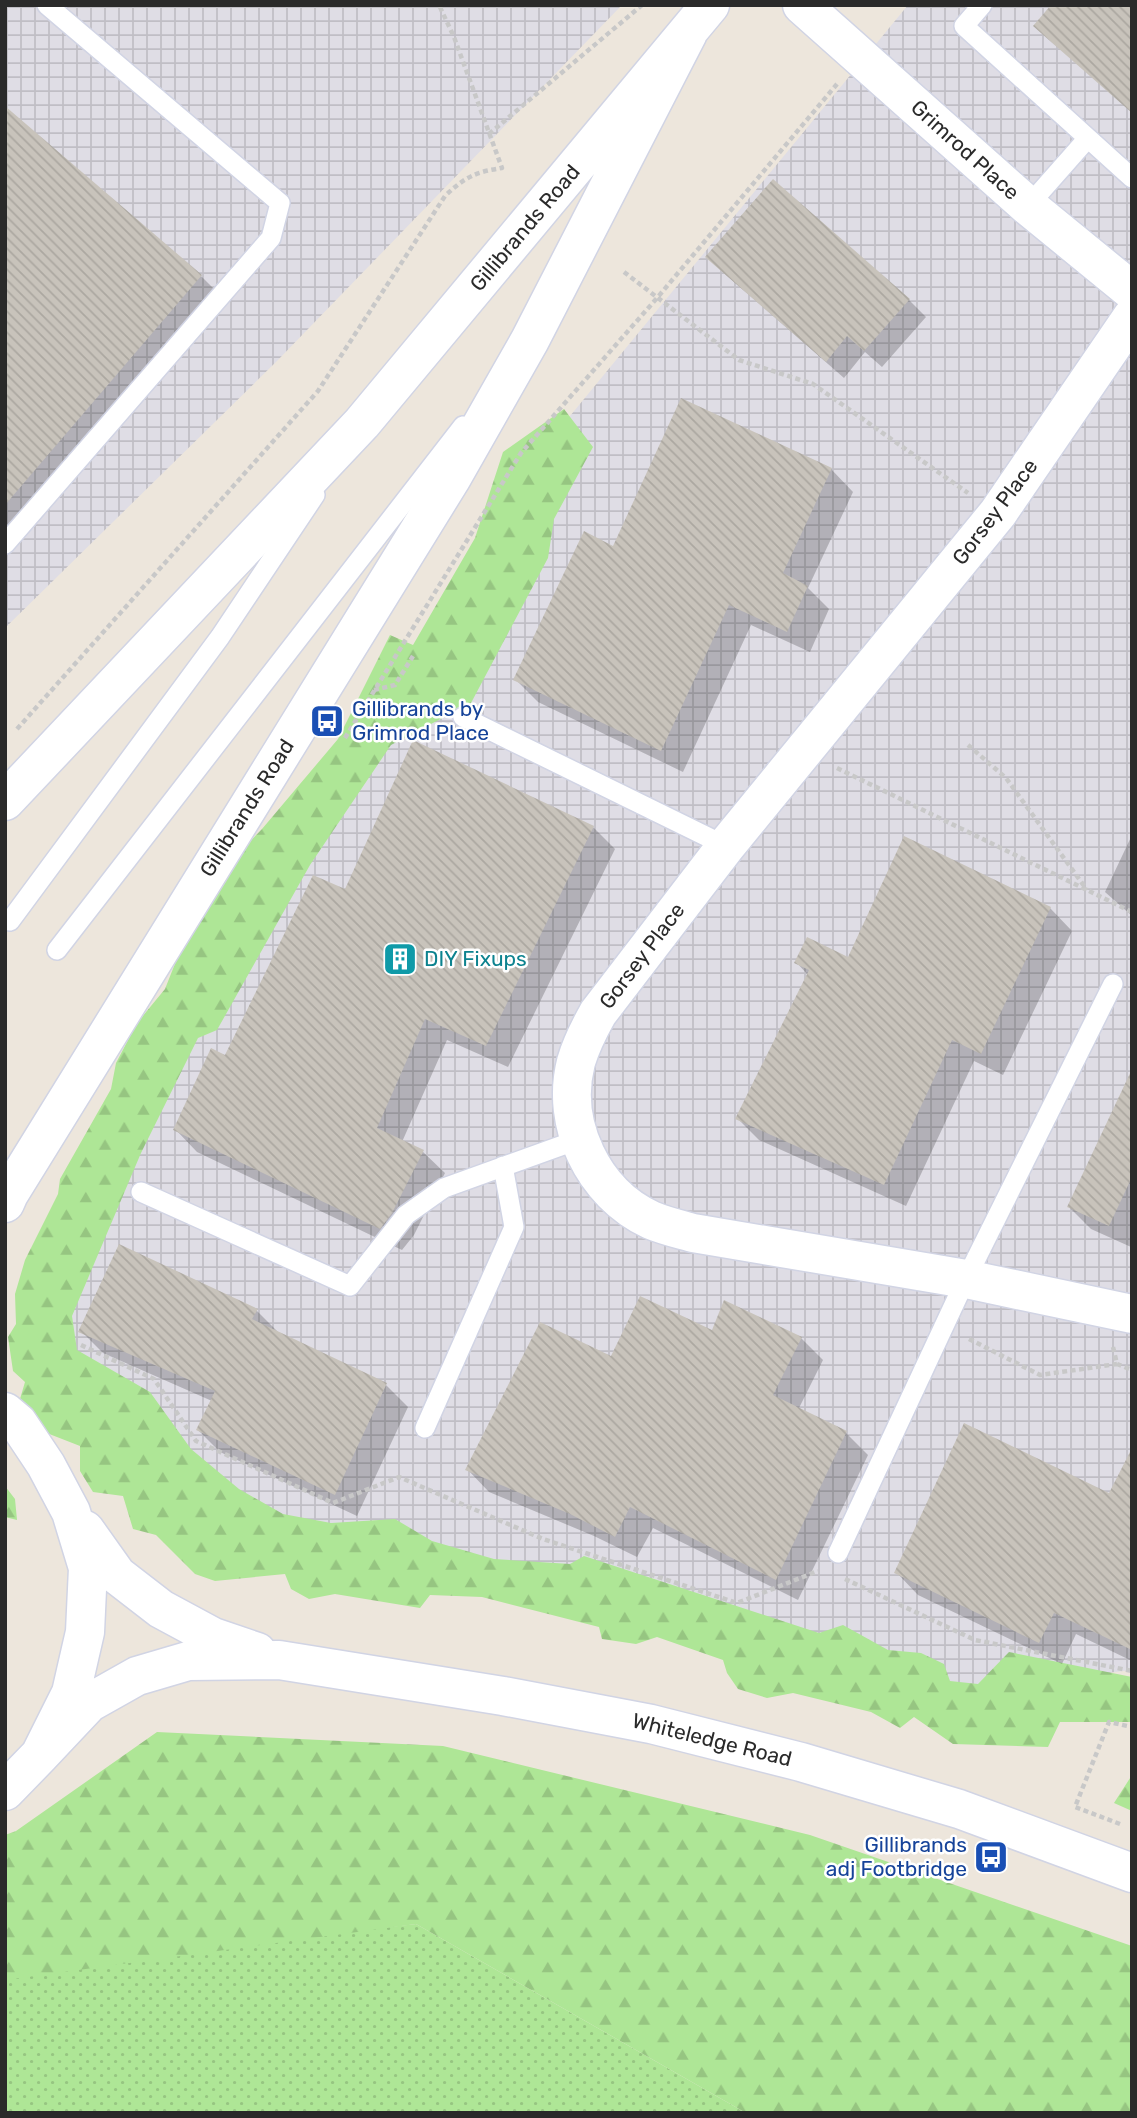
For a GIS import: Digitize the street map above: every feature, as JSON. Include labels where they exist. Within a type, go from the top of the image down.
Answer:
[{"type":"street","name":"Grimrod Place","points":[[802,5],[1028,206],[1132,291]]},
{"type":"street","name":"Gillibrands Road","points":[[5,1203],[451,479],[530,340],[699,19]]},
{"type":"street","name":"Gillibrands Road","points":[[5,801],[362,424],[699,19]]},
{"type":"street","name":"Gorsey Place","points":[[1132,317],[998,513],[726,846],[598,1013],[585,1037],[576,1064],[572,1092],[573,1118],[589,1163],[607,1185],[650,1220],[670,1227],[966,1279],[1132,1314]]},
{"type":"street","points":[[9,1408],[46,1465],[71,1512],[89,1568],[85,1632],[71,1693],[40,1755]]},
{"type":"street","name":"Whiteledge Road","points":[[71,1512],[117,1576],[161,1609],[213,1636],[278,1660]]},
{"type":"street","name":"Whiteledge Road","points":[[5,1791],[89,1703],[137,1676],[188,1661],[278,1660],[490,1694],[651,1724],[801,1762],[959,1809],[1132,1873]]},
{"type":"lane","points":[[5,544],[271,238],[280,203],[47,5]]},
{"type":"lane","points":[[982,5],[964,26],[1132,178]]},
{"type":"lane","points":[[1028,206],[1088,138]]},
{"type":"lane","name":"Gillibrands Road","points":[[57,950],[530,340]]},
{"type":"lane","name":"Gillibrands Road","points":[[10,921],[220,637],[362,424]]},
{"type":"lane","points":[[463,717],[726,846]]},
{"type":"lane","points":[[838,1553],[966,1279],[1113,984]]},
{"type":"lane","points":[[141,1192],[351,1286],[406,1215],[444,1188],[580,1139]]},
{"type":"lane","points":[[425,1428],[514,1227],[503,1166]]},
{"type":"path","points":[[15,732],[318,391],[445,196],[461,180],[479,172],[502,168],[454,37],[439,5]]},
{"type":"path","points":[[489,134],[642,5]]},
{"type":"path","points":[[345,738],[521,453],[657,298],[860,56]]},
{"type":"path","points":[[624,272],[739,360],[813,384],[998,513]]},
{"type":"path","points":[[374,690],[395,685],[413,656]]},
{"type":"path","points":[[968,745],[1006,778],[1088,890]]},
{"type":"path","points":[[803,752],[1132,912]]},
{"type":"path","points":[[944,1327],[1040,1375],[1117,1364]]},
{"type":"path","points":[[81,1345],[154,1379],[196,1441],[333,1503],[399,1477],[543,1539],[737,1603],[823,1569]]},
{"type":"path","points":[[841,1578],[975,1640],[1132,1671]]},
{"type":"path","points":[[1120,1824],[1075,1807],[1109,1722],[1132,1727]]},
{"type":"shaded area","points":[[5,5],[622,5],[276,362],[5,628]]},
{"type":"shaded area","points":[[908,5],[1132,5],[1132,1670],[920,1695],[189,1518],[44,1389],[102,1153],[533,461]]},
{"type":"green space","points":[[564,409],[593,447],[554,519],[548,558],[471,703],[391,745],[310,865],[217,1030],[198,1038],[141,1153],[72,1316],[77,1350],[150,1392],[191,1449],[239,1489],[283,1514],[331,1523],[395,1519],[432,1541],[494,1559],[570,1564],[584,1556],[819,1633],[843,1625],[888,1650],[921,1653],[944,1664],[950,1681],[978,1684],[1009,1652],[1132,1677],[1132,1722],[1060,1722],[1048,1747],[953,1744],[914,1717],[900,1728],[871,1712],[793,1693],[767,1698],[738,1689],[727,1673],[723,1660],[657,1637],[636,1644],[602,1639],[599,1627],[482,1597],[430,1595],[420,1608],[335,1594],[309,1599],[291,1589],[285,1574],[215,1581],[195,1574],[156,1535],[133,1529],[123,1496],[93,1492],[80,1471],[80,1446],[39,1430],[22,1417],[20,1399],[25,1382],[13,1371],[8,1337],[16,1324],[15,1294],[25,1260],[58,1194],[60,1179],[111,1089],[116,1063],[137,1023],[165,989],[180,951],[225,867],[262,829],[338,739],[390,635],[413,645],[475,538],[503,452]]},
{"type":"green space","points":[[5,1486],[15,1499],[17,1520],[5,1517]]},
{"type":"green space","points":[[157,1732],[443,1746],[810,1835],[1132,1946],[1132,2113],[746,2113],[416,1924],[5,1980],[5,1835],[16,1831]]},
{"type":"green space","points":[[1132,1775],[1132,1811],[1114,1803]]},
{"type":"green space","points":[[416,1924],[746,2113],[5,2113],[5,1970]]},
{"type":"building","points":[[1051,5],[1132,5],[1132,113],[1033,26]]},
{"type":"building","points":[[5,106],[202,275],[5,505]]},
{"type":"building","points":[[773,179],[910,299],[864,351],[847,336],[826,362],[705,257]]},
{"type":"building","points":[[681,398],[832,468],[783,573],[808,586],[787,632],[729,605],[661,751],[513,680],[584,531],[613,546]]},
{"type":"building","name":"DIY Fixups","points":[[413,740],[594,826],[486,1046],[425,1019],[377,1128],[424,1150],[392,1213],[380,1229],[173,1130],[211,1048],[225,1055],[313,875],[345,889]]},
{"type":"building","points":[[904,836],[1051,907],[981,1054],[952,1040],[884,1185],[735,1119],[809,970],[794,963],[807,937],[848,957]]},
{"type":"building","points":[[1132,1069],[1132,1177],[1109,1226],[1067,1207]]},
{"type":"building","points":[[119,1244],[258,1309],[252,1319],[387,1383],[335,1495],[196,1430],[215,1391],[78,1332]]},
{"type":"building","points":[[640,1296],[712,1330],[724,1300],[802,1337],[773,1395],[847,1431],[776,1580],[630,1507],[615,1537],[570,1514],[465,1470],[540,1322],[611,1356]]},
{"type":"building","points":[[964,1423],[1109,1493],[1132,1448],[1132,1650],[1054,1613],[1039,1643],[894,1573]]},
{"type":"place","name":"Gillibrands by Grimrod Place","points":[[327,721]]},
{"type":"place","name":"DIY Fixups","points":[[400,959]]},
{"type":"place","name":"Gillibrands adj Footbridge","points":[[991,1857]]}]
